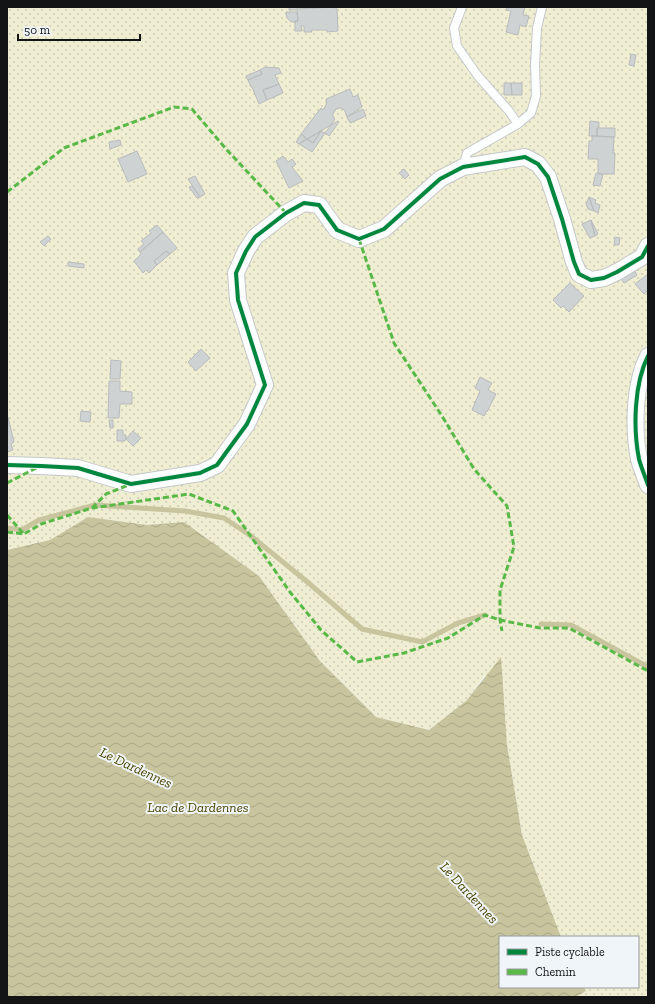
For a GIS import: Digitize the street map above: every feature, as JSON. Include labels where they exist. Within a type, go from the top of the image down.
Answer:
[{"type":"street","points":[[7,465],[78,468],[130,484],[200,473],[217,465],[247,424],[265,385],[238,300],[236,273],[246,251],[255,237],[286,213],[304,203],[319,206],[337,230],[359,239],[384,229],[440,178],[464,167],[525,157],[538,164],[548,177],[579,274],[591,280],[604,278],[642,257],[648,246]]},
{"type":"street","points":[[648,356],[643,366],[638,390],[635,438],[639,460],[648,485]]},
{"type":"lane","points":[[462,7],[454,28],[457,46],[478,76],[509,111],[518,124]]},
{"type":"lane","points":[[464,167],[467,153],[518,124],[531,113],[536,96],[536,28],[542,7]]},
{"type":"green space","points":[[7,7],[648,7],[648,997],[576,997],[586,991],[584,988],[639,988],[639,936],[561,936],[522,835],[507,745],[504,698],[485,675],[466,701],[429,730],[376,717],[320,661],[259,576],[184,522],[147,525],[88,517],[50,540],[7,550]]},
{"type":"water","name":"Lac de Dardennes","points":[[88,517],[147,525],[184,522],[259,576],[320,661],[376,717],[429,730],[466,701],[501,657],[507,745],[522,835],[561,936],[499,936],[499,988],[584,988],[586,991],[576,997],[7,997],[7,550],[50,540]]},
{"type":"building","points":[[289,7],[297,7],[297,9],[334,7],[337,9],[338,31],[327,32],[327,30],[311,30],[312,32],[304,32],[304,26],[301,26],[302,31],[295,31],[295,21],[298,21],[297,10],[289,10]]},
{"type":"building","points":[[507,7],[525,7],[523,15],[529,16],[526,27],[520,25],[518,35],[506,32],[511,11],[506,10]]},
{"type":"building","points":[[286,12],[297,12],[298,21],[291,22],[287,18]]},
{"type":"building","points":[[631,54],[636,55],[634,66],[629,65]]},
{"type":"building","points":[[265,67],[279,68],[281,73],[275,75],[279,84],[263,90],[267,100],[259,104],[248,80],[262,74],[260,70]]},
{"type":"building","points":[[260,70],[262,74],[248,80],[246,76]]},
{"type":"building","points":[[504,83],[511,83],[512,95],[504,95]]},
{"type":"building","points":[[511,83],[522,83],[522,95],[512,95]]},
{"type":"building","points":[[279,84],[283,93],[267,100],[263,90]]},
{"type":"building","points":[[350,89],[353,97],[358,95],[362,107],[347,117],[342,108],[336,109],[333,114],[335,119],[331,125],[307,139],[301,134],[321,108],[323,110],[327,103],[326,99]]},
{"type":"building","points":[[363,109],[366,116],[350,123],[347,117]]},
{"type":"building","points":[[338,121],[339,122],[329,136],[325,133],[331,125]]},
{"type":"building","points":[[590,121],[599,122],[597,136],[589,136]]},
{"type":"building","points":[[597,128],[615,128],[615,137],[597,136]]},
{"type":"building","points":[[321,131],[313,143],[307,139]]},
{"type":"building","points":[[321,131],[325,133],[312,152],[299,144],[307,139],[313,143]]},
{"type":"building","points":[[301,134],[307,139],[299,144],[296,142]]},
{"type":"building","points":[[592,136],[614,137],[614,174],[598,174],[598,159],[588,159],[589,141],[592,141]]},
{"type":"building","points":[[120,140],[121,145],[110,149],[109,142]]},
{"type":"building","points":[[137,151],[147,174],[128,182],[118,159]]},
{"type":"building","points":[[283,156],[288,162],[292,159],[296,164],[292,167],[303,181],[289,188],[276,161]]},
{"type":"building","points":[[404,169],[409,175],[405,179],[399,173]]},
{"type":"building","points":[[596,173],[603,174],[600,186],[593,185]]},
{"type":"building","points":[[195,176],[205,194],[200,197],[188,179]]},
{"type":"building","points":[[192,186],[200,197],[197,198],[189,187]]},
{"type":"building","points":[[589,197],[594,211],[588,209],[586,204]]},
{"type":"building","points":[[589,197],[596,200],[595,203],[600,205],[598,213],[594,211]]},
{"type":"building","points":[[591,220],[598,234],[595,236]]},
{"type":"building","points":[[591,220],[595,236],[590,238],[582,224]]},
{"type":"building","points":[[157,225],[163,232],[140,252],[138,249],[144,244],[141,241],[151,233],[149,231]]},
{"type":"building","points":[[163,232],[177,248],[170,254],[166,251],[154,261],[157,265],[149,273],[146,270],[143,273],[134,261],[141,254],[140,252]]},
{"type":"building","points":[[48,236],[51,239],[44,246],[40,242]]},
{"type":"building","points":[[615,237],[620,238],[619,245],[614,245]]},
{"type":"building","points":[[166,251],[170,254],[157,265],[154,261]]},
{"type":"building","points":[[68,262],[84,264],[84,268],[68,266]]},
{"type":"building","points":[[633,268],[637,275],[624,283],[619,276]]},
{"type":"building","points":[[648,274],[648,290],[644,294],[635,284]]},
{"type":"building","points":[[570,283],[584,296],[569,312],[563,306],[561,308],[553,300]]},
{"type":"building","points":[[201,349],[210,358],[196,371],[188,362]]},
{"type":"building","points":[[111,360],[121,361],[120,379],[110,379]]},
{"type":"building","points":[[480,377],[492,383],[488,390],[496,394],[484,416],[472,410],[480,391],[475,388]]},
{"type":"building","points":[[109,381],[120,381],[120,391],[132,392],[132,404],[120,404],[119,418],[108,418]]},
{"type":"building","points":[[81,411],[91,412],[90,422],[80,421]]},
{"type":"building","points":[[8,417],[14,442],[11,444],[13,450],[7,452]]},
{"type":"building","points":[[109,420],[113,420],[113,428],[110,428]]},
{"type":"building","points":[[117,430],[123,430],[123,435],[126,435],[125,441],[117,441]]},
{"type":"building","points":[[133,431],[141,438],[133,446],[126,439]]},
{"type":"waterway","points":[[7,528],[22,530],[39,520],[95,505],[185,511],[224,518],[251,536],[362,629],[422,642],[458,623],[485,615]]},
{"type":"waterway","points":[[541,624],[571,625],[648,667]]},
{"type":"marked path","points":[[7,192],[64,148],[174,107],[192,109],[226,149],[286,213]]},
{"type":"marked path","points":[[359,239],[394,343],[442,416],[474,469],[507,506],[514,547],[500,590],[500,620],[502,631]]},
{"type":"marked path","points":[[7,483],[38,467]]},
{"type":"marked path","points":[[92,508],[106,494],[131,484]]},
{"type":"marked path","points":[[7,532],[24,534],[41,524],[92,508],[189,494],[233,511],[290,592],[321,630],[357,662],[404,653],[448,638],[485,615],[500,620],[540,628],[569,628],[648,671]]},
{"type":"marked path","points":[[7,515],[24,534]]},
{"type":"cycle path","points":[[7,465],[78,468],[131,484],[200,473],[217,465],[247,424],[265,385],[238,300],[236,273],[246,251],[255,237],[286,213],[304,203],[319,205],[337,230],[359,239],[384,229],[440,179],[463,167],[525,157],[538,164],[548,177],[579,274],[591,280],[604,278],[642,257],[648,246]]},
{"type":"cycle path","points":[[648,356],[643,367],[637,393],[636,406],[637,447],[639,459],[648,485]]},
{"type":"water label","name":"Le Dardennes","points":[[136,768]]},
{"type":"water label","name":"Le Dardennes","points":[[469,893]]}]
